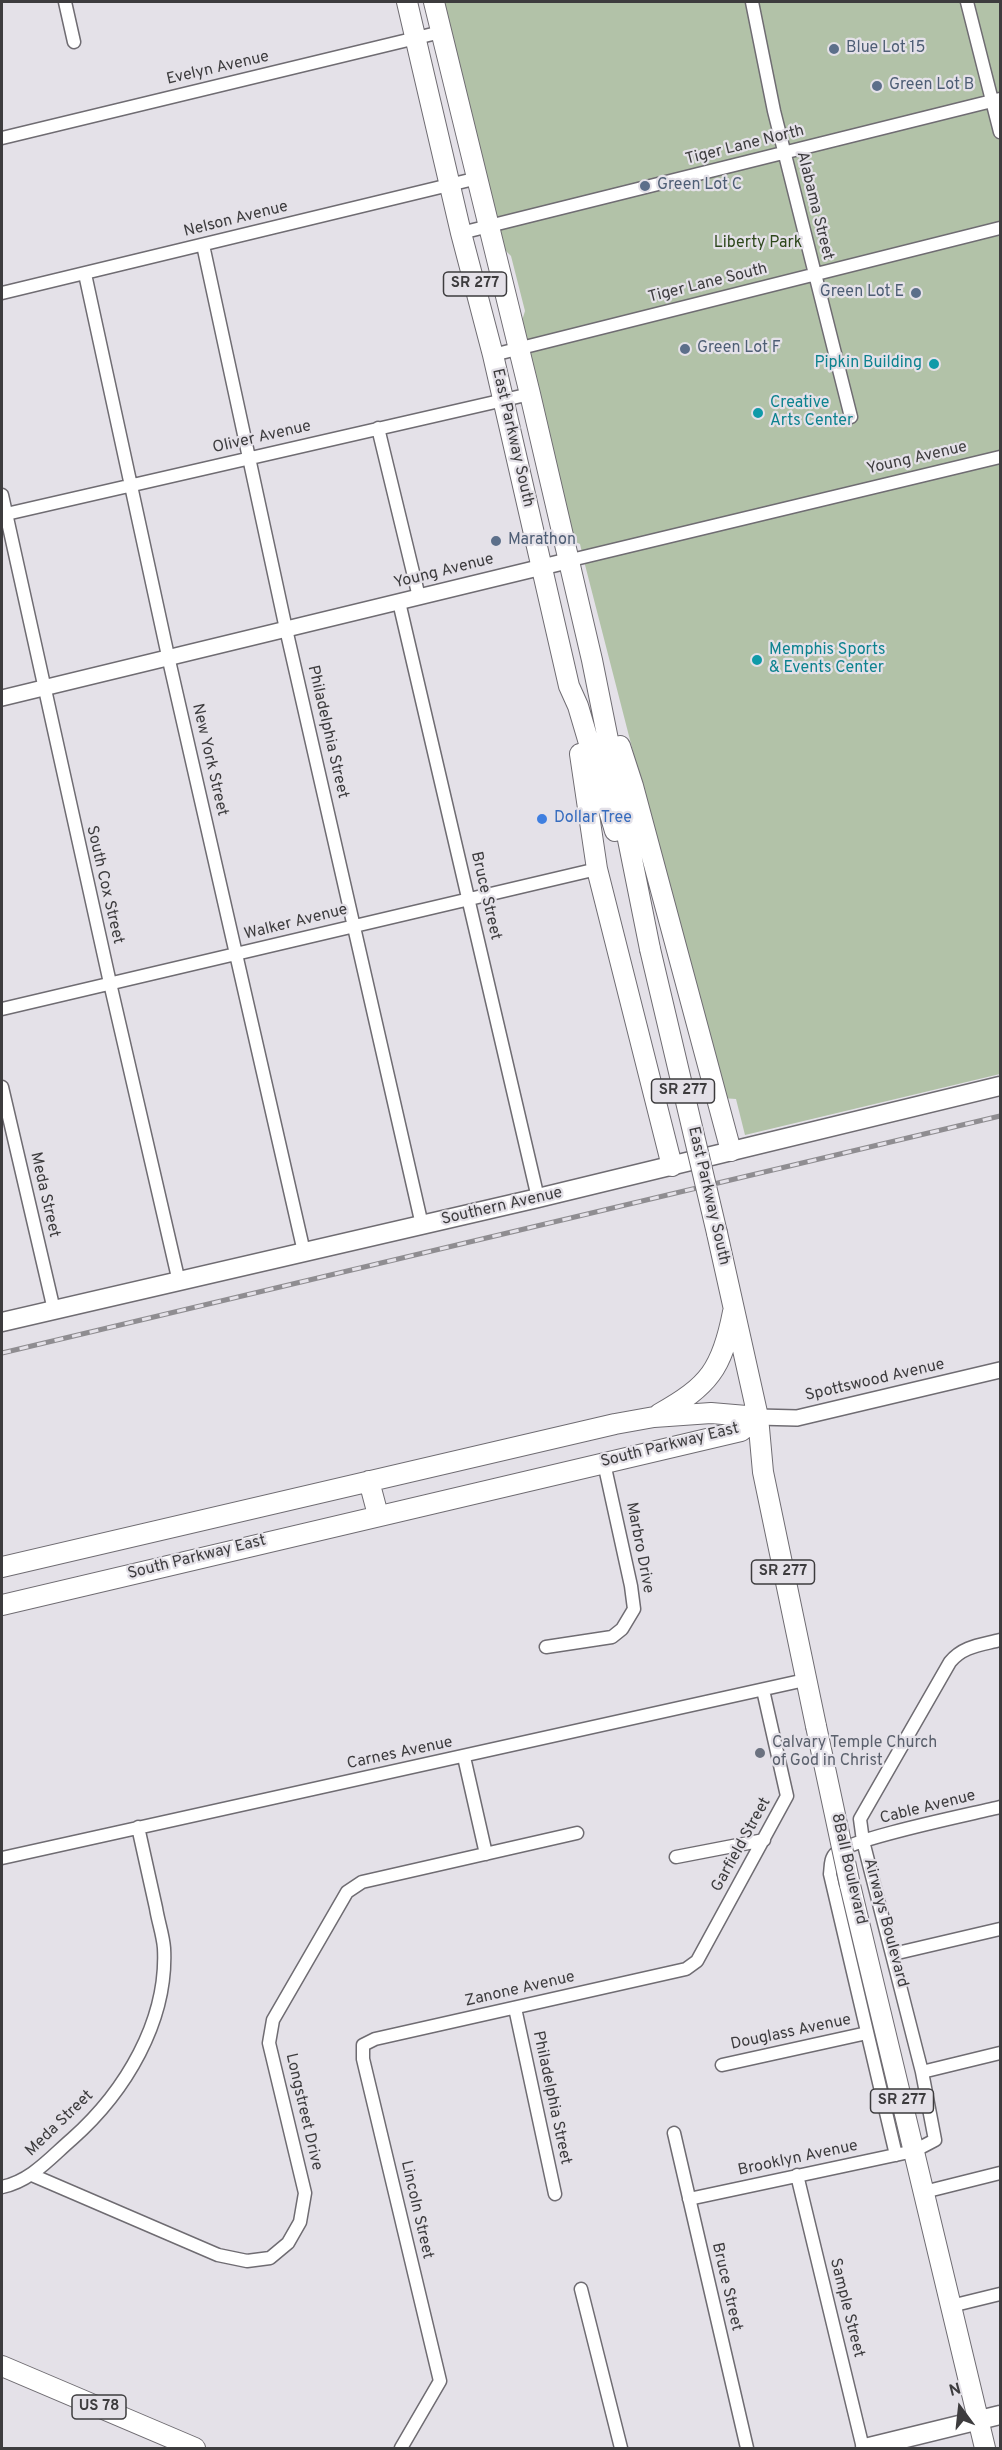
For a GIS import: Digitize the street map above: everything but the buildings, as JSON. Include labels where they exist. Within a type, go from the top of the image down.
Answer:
[{"type":"main road","name":"East Parkway South","points":[[407,2],[461,233],[493,355],[569,686],[586,733],[649,945]]},
{"type":"main road","name":"East Parkway South","points":[[434,2],[530,393],[591,660],[649,945],[734,1304],[758,1418]]},
{"type":"main road","points":[[591,660],[633,786],[730,1152]]},
{"type":"main road","points":[[569,686],[597,869],[672,1166]]},
{"type":"main road","name":"Southern Avenue","points":[[2,1322],[538,1198],[1000,1086]]},
{"type":"main road","points":[[654,1417],[698,1389],[714,1372],[723,1354],[734,1304]]},
{"type":"main road","name":"South Parkway East","points":[[2,1567],[654,1417],[711,1413],[758,1418]]},
{"type":"main road","name":"South Parkway East","points":[[2,1605],[741,1431],[758,1418]]},
{"type":"main road","name":"8Ball Boulevard","points":[[758,1418],[763,1472],[905,2153],[924,2192],[952,2312]]},
{"type":"main road","points":[[369,1481],[378,1515]]},
{"type":"main road","name":"SR 277","points":[[952,2312],[985,2448]]},
{"type":"main road","name":"US 78","points":[[2,2366],[195,2448]]},
{"type":"main road","points":[[864,2448],[1000,2415]]},
{"type":"street","points":[[65,2],[74,42]]},
{"type":"street","name":"Alabama Street","points":[[752,2],[784,153],[851,417]]},
{"type":"street","points":[[967,2],[997,100],[1000,132]]},
{"type":"street","name":"Evelyn Avenue","points":[[2,138],[441,32]]},
{"type":"street","name":"Tiger Lane North","points":[[461,233],[997,100]]},
{"type":"street","name":"Nelson Avenue","points":[[2,293],[478,178]]},
{"type":"street","name":"Tiger Lane South","points":[[493,355],[1000,228]]},
{"type":"street","name":"Philadelphia Street","points":[[203,245],[286,629],[422,1225]]},
{"type":"street","name":"New York Street","points":[[85,274],[168,656],[304,1252]]},
{"type":"street","name":"Oliver Avenue","points":[[4,514],[530,393]]},
{"type":"street","points":[[378,428],[419,597]]},
{"type":"street","name":"Young Avenue","points":[[2,698],[168,656],[1000,458]]},
{"type":"street","name":"South Cox Street","points":[[2,495],[4,514],[43,688],[179,1282]]},
{"type":"street","name":"Bruce Street","points":[[399,602],[538,1198]]},
{"type":"street","name":"Walker Avenue","points":[[2,1009],[597,869]]},
{"type":"street","name":"Meda Street","points":[[2,1087],[54,1310]]},
{"type":"street","name":"Spottswood Avenue","points":[[758,1418],[797,1418],[1000,1370]]},
{"type":"street","name":"Marbro Drive","points":[[546,1647],[612,1637],[622,1629],[634,1609],[604,1463]]},
{"type":"street","points":[[863,1841],[860,1818],[950,1662],[957,1652],[966,1648],[1000,1640]]},
{"type":"street","name":"Carnes Avenue","points":[[2,1858],[805,1680]]},
{"type":"street","name":"Garfield Street","points":[[686,1969],[697,1961],[787,1796],[763,1690]]},
{"type":"street","points":[[464,1757],[486,1854]]},
{"type":"street","name":"Cable Avenue","points":[[863,1841],[1000,1807]]},
{"type":"street","name":"Meda Street","points":[[2,2187],[32,2175],[94,2120],[121,2085],[147,2037],[163,1988],[164,1946],[138,1827]]},
{"type":"street","name":"Longstreet Drive","points":[[32,2175],[218,2255],[247,2261],[270,2258],[288,2244],[300,2222],[305,2193],[269,2043],[273,2020],[347,1892],[362,1882],[577,1833]]},
{"type":"street","points":[[676,1857],[764,1840]]},
{"type":"street","name":"Airways Boulevard","points":[[863,1841],[894,1954],[922,2072],[935,2140],[905,2153],[867,2033],[830,1874],[831,1860],[837,1852],[863,1841]]},
{"type":"street","points":[[894,1954],[1000,1929]]},
{"type":"street","name":"Zanone Avenue","points":[[363,2045],[375,2039],[686,1969]]},
{"type":"street","name":"Philadelphia Street","points":[[515,2008],[555,2194]]},
{"type":"street","name":"Douglass Avenue","points":[[722,2066],[867,2033]]},
{"type":"street","name":"Lincoln Street","points":[[363,2045],[363,2059],[440,2382],[400,2448]]},
{"type":"street","points":[[922,2072],[1000,2053]]},
{"type":"street","name":"Bruce Street","points":[[674,2133],[747,2448]]},
{"type":"street","name":"Brooklyn Avenue","points":[[689,2199],[905,2153]]},
{"type":"street","points":[[924,2192],[1000,2174]]},
{"type":"street","name":"Sample Street","points":[[797,2175],[864,2448]]},
{"type":"street","points":[[581,2289],[621,2448]]},
{"type":"street","points":[[952,2312],[1000,2294]]},
{"type":"green space","name":"Liberty Park","points":[[444,2],[1000,2],[1000,1074],[745,1135],[736,1099],[722,1098],[580,544],[573,541],[521,324],[525,311],[511,256],[503,248]]},
{"type":"railway","points":[[2,1353],[1000,1116]]},
{"type":"place","name":"Blue Lot 15","points":[[834,49]]},
{"type":"place","name":"Green Lot B","points":[[877,86]]},
{"type":"place","name":"Green Lot C","points":[[645,186]]},
{"type":"place","name":"Green Lot E","points":[[916,293]]},
{"type":"place","name":"Green Lot F","points":[[685,349]]},
{"type":"place","name":"Pipkin Building","points":[[934,364]]},
{"type":"place","name":"Creative Arts Center","points":[[758,413]]},
{"type":"place","name":"Marathon","points":[[496,541]]},
{"type":"place","name":"Memphis Sports & Events Center","points":[[757,660]]},
{"type":"place","name":"Dollar Tree","points":[[542,819]]},
{"type":"place","name":"Calvary Temple Church of God in Christ","points":[[760,1753]]}]
